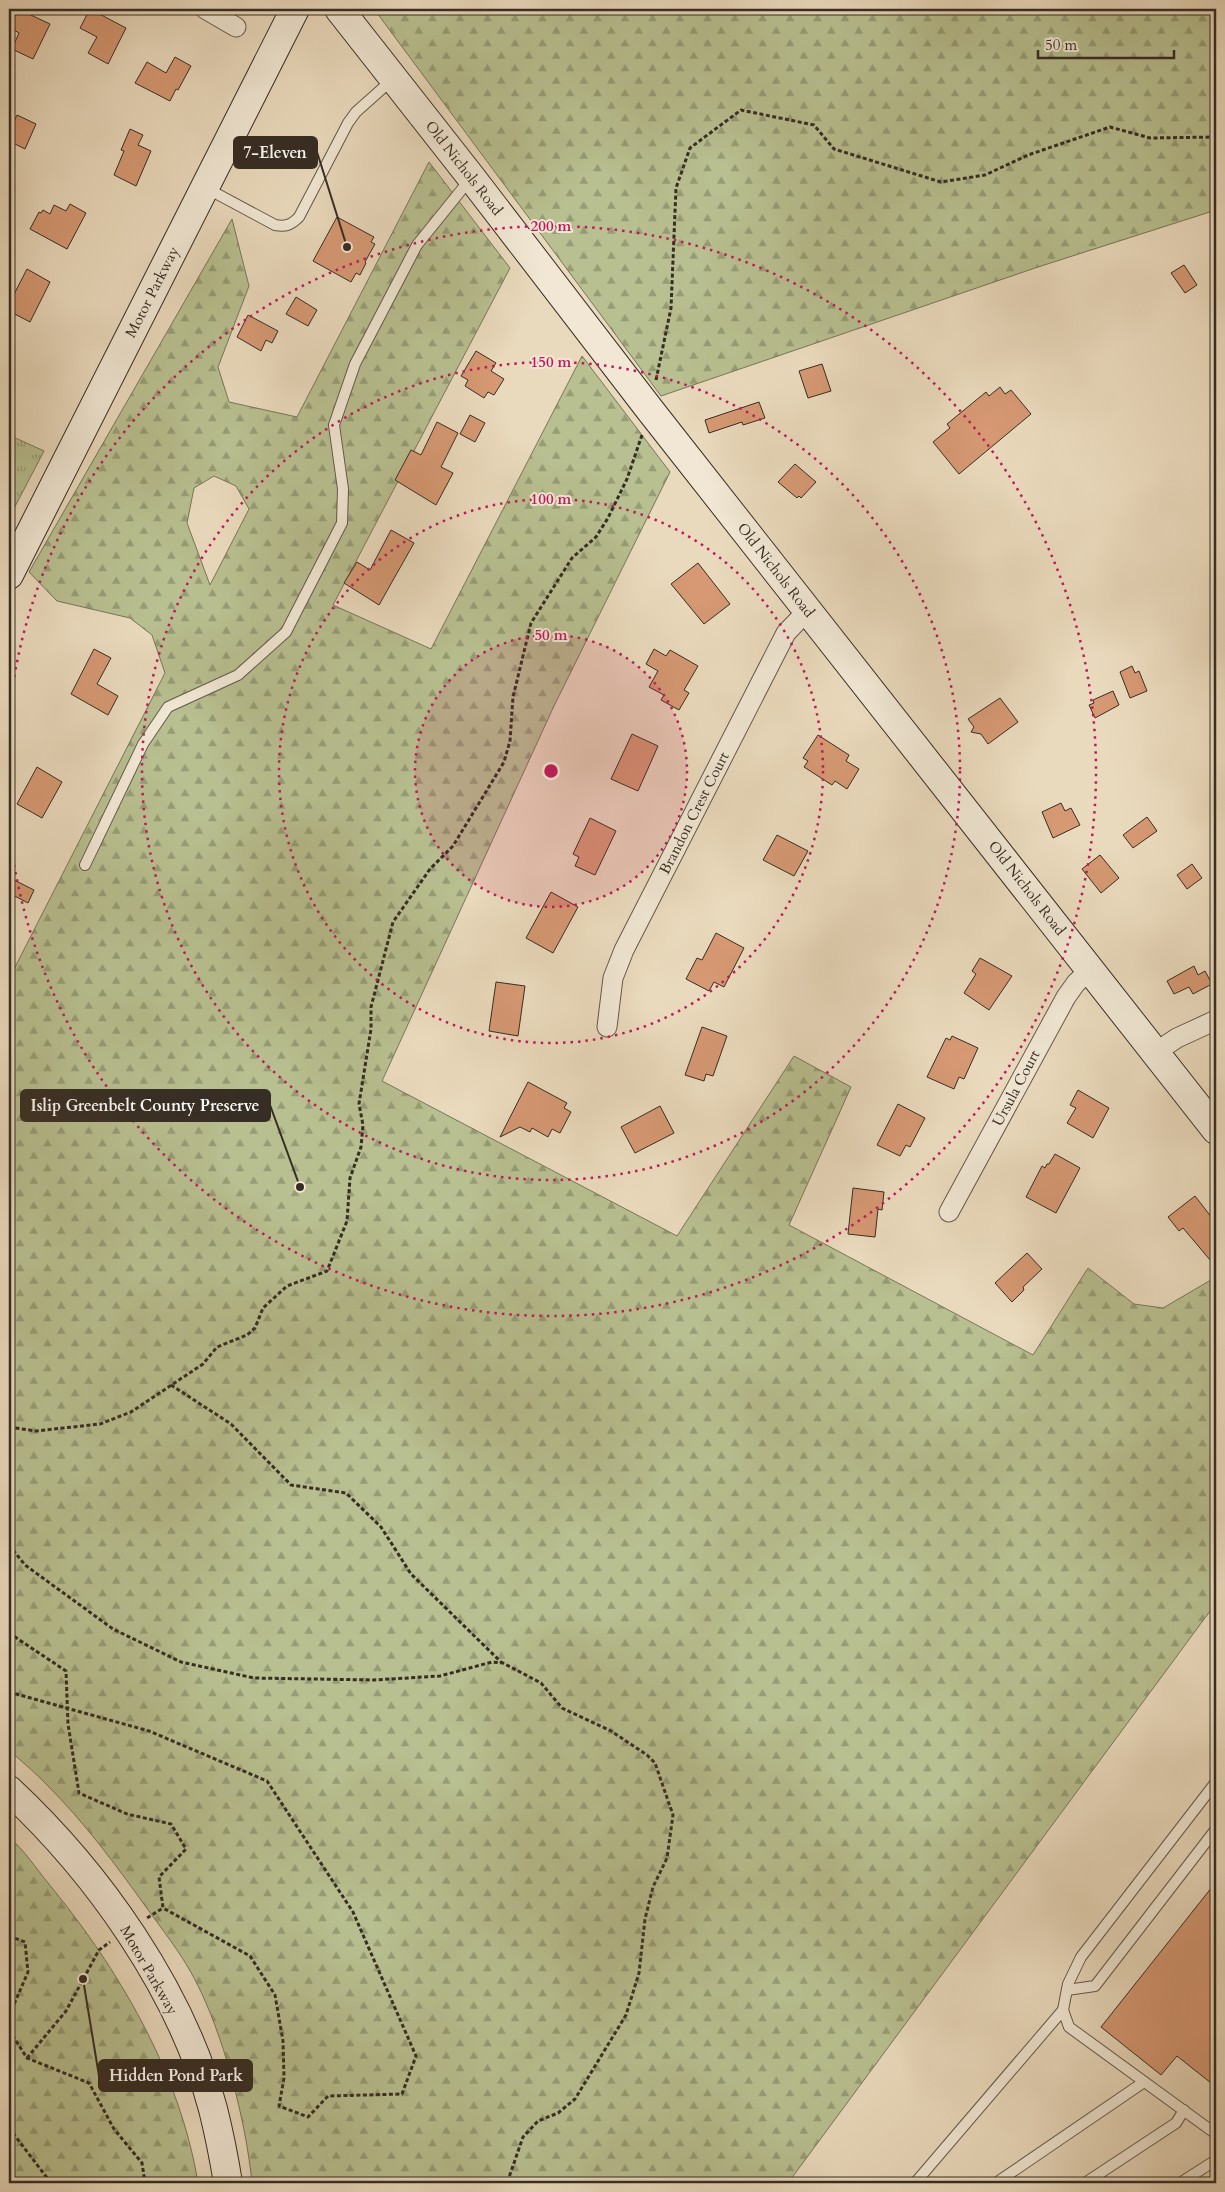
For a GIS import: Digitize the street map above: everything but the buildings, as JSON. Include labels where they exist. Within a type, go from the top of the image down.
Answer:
[{"type":"street","points":[[205,9],[236,27]]},
{"type":"street","name":"Motor Parkway","points":[[9,575],[295,9]]},
{"type":"street","name":"Old Nichols Road","points":[[339,9],[472,177],[650,410],[1216,1130]]},
{"type":"street","name":"Brandon Crest Court","points":[[606,1028],[613,978],[624,950],[786,633],[808,610]]},
{"type":"street","name":"Ursula Court","points":[[949,1212],[1066,997],[1076,983],[1091,969]]},
{"type":"street","points":[[1156,1052],[1177,1038],[1216,1020]]},
{"type":"street","name":"Motor Parkway","points":[[9,1790],[60,1842],[102,1895],[167,1995],[199,2068],[212,2108],[228,2183]]},
{"type":"lane","points":[[205,187],[274,226],[285,227],[299,217],[348,123],[356,112],[394,79]]},
{"type":"lane","points":[[85,865],[143,744],[168,707],[238,674],[286,632],[342,523],[343,489],[334,425],[355,364],[416,245],[472,177]]},
{"type":"lane","points":[[915,2183],[1063,2010],[1067,1990],[1081,1957],[1216,1782]]},
{"type":"lane","points":[[1067,1990],[1095,1986],[1216,1829]]},
{"type":"lane","points":[[1063,2010],[1069,2027],[1216,2134]]},
{"type":"lane","points":[[996,2183],[1144,2082]]},
{"type":"lane","points":[[1085,2183],[1176,2123],[1184,2110]]},
{"type":"lane","points":[[1180,2183],[1216,2160]]},
{"type":"path","points":[[9,1427],[36,1431],[100,1424],[131,1412],[203,1364],[217,1347],[246,1336],[255,1328],[263,1308],[287,1286],[327,1271],[347,1221],[350,1178],[361,1147],[363,1126],[359,1104],[371,1029],[371,1007],[392,922],[430,869],[452,846],[504,762],[510,741],[513,698],[531,623],[572,558],[596,537],[608,518],[627,479],[650,410],[671,308],[676,188],[690,148],[742,110],[814,125],[834,150],[941,182],[985,175],[1028,155],[1110,127],[1150,138],[1216,137]]},
{"type":"path","points":[[171,1385],[231,1424],[291,1485],[346,1493],[381,1527],[411,1574],[503,1663],[541,1683],[562,1708],[611,1731],[647,1755],[655,1763],[673,1814],[667,1858],[653,1887],[645,1919],[639,1973],[626,2015],[575,2099],[558,2113],[538,2121],[523,2137],[507,2183]]},
{"type":"path","points":[[9,1545],[24,1565],[113,1629],[180,1662],[254,1678],[374,1680],[440,1676],[492,1662],[503,1663]]},
{"type":"path","points":[[9,1633],[66,1672],[68,1724],[79,1793],[127,1814],[171,1824],[186,1849],[159,1877],[163,1908]]},
{"type":"path","points":[[9,1692],[149,1731],[267,1781],[353,1912],[416,2056],[402,2094],[328,2096],[308,2117],[279,2106],[284,2078],[283,2040],[275,1995],[250,1956],[163,1908]]},
{"type":"path","points":[[27,2058],[66,2011],[99,1950],[163,1908]]},
{"type":"path","points":[[9,1936],[25,1942],[28,1972],[9,2016]]},
{"type":"path","points":[[9,2030],[27,2058],[89,2083],[114,2129],[142,2163],[145,2183]]},
{"type":"path","points":[[9,2128],[51,2183]]},
{"type":"green space","points":[[374,9],[1216,9],[1216,210],[1038,267],[661,396]]},
{"type":"green space","points":[[429,162],[510,268],[333,605],[431,649],[582,356],[670,472],[554,706],[382,1081],[677,1236],[794,1056],[851,1087],[789,1225],[1033,1355],[1088,1268],[1134,1304],[1163,1308],[1216,1277],[1216,1603],[788,2183],[252,2183],[239,2105],[232,2077],[214,2023],[193,1976],[164,1932],[87,1829],[43,1781],[9,1750],[9,979],[165,673],[152,635],[130,618],[57,601],[29,572],[232,219],[249,286],[218,367],[229,402],[297,417]],"holes":[[[214,476],[236,486],[249,509],[210,585],[187,523],[194,488]]]},
{"type":"green space","points":[[9,435],[44,451],[9,518]]},
{"type":"green space","points":[[9,1837],[25,1853],[74,1916],[122,1987],[143,2024],[177,2102],[189,2142],[198,2183],[9,2183]]},
{"type":"place","name":"7-Eleven","points":[[347,247]]},
{"type":"place","name":"Islip Greenbelt County Preserve","points":[[300,1187]]},
{"type":"place","name":"Hidden Pond Park","points":[[83,1979]]}]
